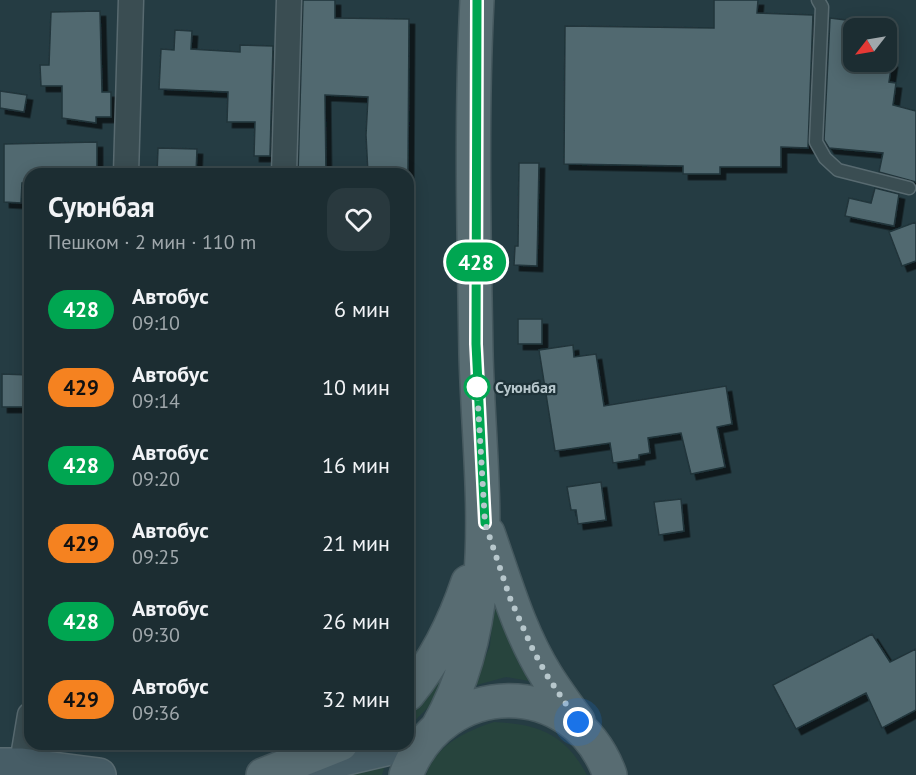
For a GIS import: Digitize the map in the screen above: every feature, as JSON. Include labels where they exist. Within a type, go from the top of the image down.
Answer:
[{"type":"main road","points":[[406,775],[413,757],[438,727],[455,694],[471,649],[485,523],[476,344],[477,0]]},
{"type":"main road","points":[[414,686],[447,637],[472,571],[485,523]]},
{"type":"main road","points":[[485,523],[510,598],[533,650],[546,674],[604,759],[610,775]]},
{"type":"main road","points":[[414,741],[470,707],[495,701],[521,701],[546,707],[569,719],[589,736]]},
{"type":"main road","points":[[263,775],[326,750]]},
{"type":"main road","points":[[273,775],[382,750]]},
{"type":"main road","points":[[14,769],[99,775]]},
{"type":"street","points":[[126,168],[131,0]]},
{"type":"street","points":[[284,168],[289,0]]},
{"type":"street","points":[[14,769],[24,740]]},
{"type":"lane","points":[[818,0],[822,7],[816,142],[825,158],[838,170],[909,188]]},
{"type":"green space","points":[[494,597],[517,660],[529,681],[506,677],[473,686],[490,646]]},
{"type":"green space","points":[[460,640],[437,699],[414,721],[414,702]]},
{"type":"green space","points":[[494,722],[524,725],[549,734],[570,750],[587,775],[426,775],[437,755],[445,747],[463,735]]},
{"type":"green space","points":[[387,760],[382,775],[333,775]]},
{"type":"building","points":[[303,0],[335,0],[335,18],[409,19],[408,168],[368,168],[366,135],[368,97],[325,95],[326,168],[298,168]]},
{"type":"building","points":[[714,0],[758,0],[757,13],[813,15],[808,148],[781,147],[781,167],[720,167],[720,174],[683,174],[683,166],[564,164],[565,26],[714,28]]},
{"type":"building","points":[[100,11],[102,92],[111,92],[111,117],[96,117],[96,123],[62,118],[62,86],[41,86],[40,65],[49,65],[51,12]]},
{"type":"building","points":[[830,18],[843,20],[843,72],[890,72],[889,82],[896,83],[893,105],[916,111],[916,182],[879,172],[883,153],[829,148],[824,140]]},
{"type":"building","points":[[175,30],[192,31],[191,49],[240,52],[240,45],[273,46],[270,156],[254,156],[255,122],[227,122],[228,92],[159,89],[161,49],[174,50]]},
{"type":"building","points":[[0,91],[27,95],[24,112],[0,108]]},
{"type":"building","points":[[97,142],[97,168],[24,168],[21,203],[4,202],[4,144]]},
{"type":"building","points":[[158,148],[197,149],[196,168],[157,168]]},
{"type":"building","points":[[519,163],[539,163],[537,266],[514,265],[515,246],[518,246]]},
{"type":"building","points":[[875,188],[899,194],[894,226],[845,216],[849,198],[871,203]]},
{"type":"building","points":[[916,222],[916,261],[902,266],[889,232]]},
{"type":"building","points":[[518,319],[542,319],[542,344],[518,344]]},
{"type":"building","points":[[573,345],[574,357],[596,354],[604,406],[726,386],[732,424],[717,427],[725,467],[691,474],[681,433],[648,438],[650,453],[639,455],[639,459],[613,463],[610,443],[555,451],[539,350]]},
{"type":"building","points":[[2,374],[24,375],[24,407],[2,407]]},
{"type":"building","points":[[601,482],[606,520],[578,524],[576,510],[571,510],[567,487]]},
{"type":"building","points":[[681,499],[684,531],[659,535],[654,502]]},
{"type":"building","points":[[872,634],[890,662],[916,649],[916,710],[882,728],[866,693],[796,729],[773,685]]},
{"type":"bus line","name":"428","points":[[477,0],[476,344],[485,523]]},
{"type":"place","name":"Суюнбая","points":[[477,387]]},
{"type":"route","points":[[477,387],[485,523],[510,598],[533,650],[578,722]]}]
